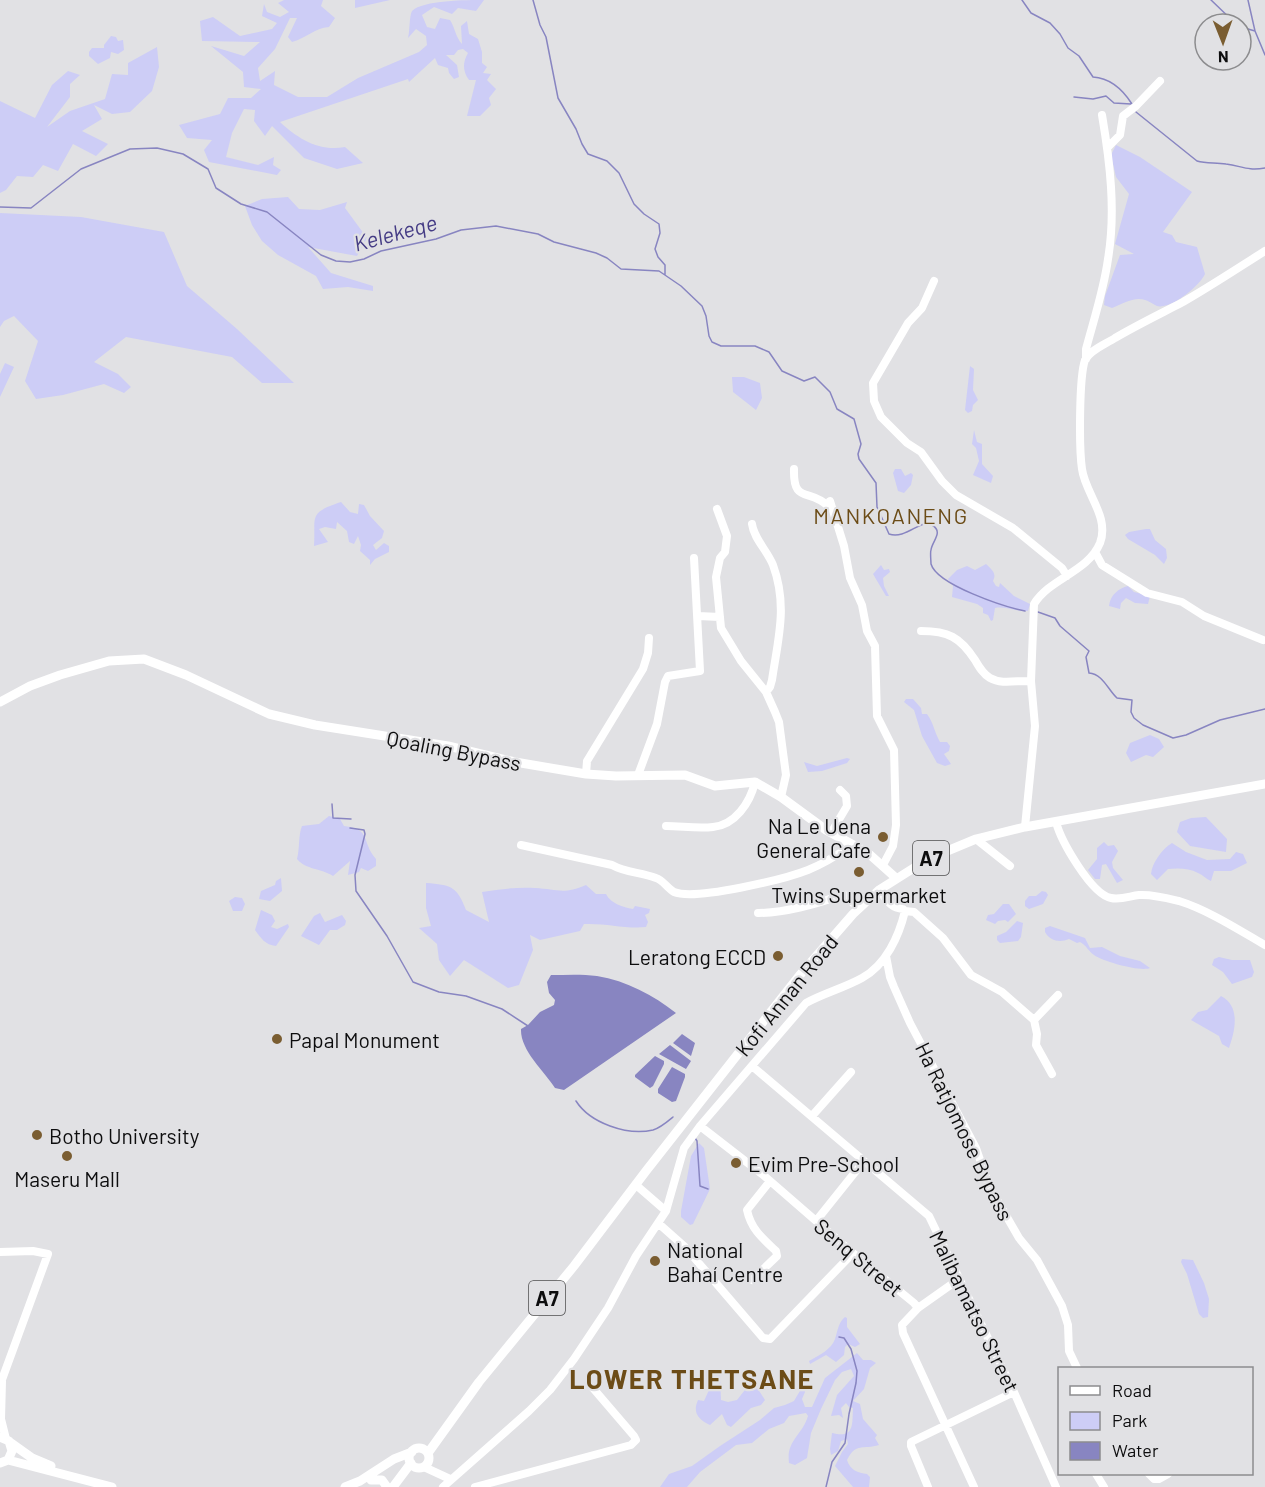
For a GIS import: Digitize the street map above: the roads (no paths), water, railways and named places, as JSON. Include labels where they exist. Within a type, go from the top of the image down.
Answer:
[{"type":"main road","name":"Qoaling Bypass","points":[[0,702],[30,686],[60,675],[109,661],[126,658],[144,659],[186,675],[268,714],[288,719],[448,746],[532,765],[586,774],[616,776],[685,774],[715,786],[755,782]]},
{"type":"main road","points":[[755,782],[883,865],[896,878]]},
{"type":"main road","name":"Kofi Annan Road","points":[[399,1487],[820,950],[879,890],[942,852],[976,839],[1025,827],[1265,784]]},
{"type":"main road","points":[[4,1462],[12,1454],[5,1440]]},
{"type":"main road","points":[[5,1440],[39,1462],[110,1486]]},
{"type":"main road","points":[[345,1487],[368,1478],[394,1459],[419,1459]]},
{"type":"main road","points":[[357,1487],[393,1465],[419,1459]]},
{"type":"main road","name":"Kofi Annan Road","points":[[393,1487],[419,1459]]},
{"type":"main road","points":[[4,1462],[110,1486]]},
{"type":"main road","points":[[371,1480],[382,1480],[387,1487]]},
{"type":"street","points":[[1108,147],[1120,135],[1123,116],[1160,81]]},
{"type":"street","points":[[1025,827],[1035,726],[1032,681],[1034,633],[1032,611],[1040,595],[1076,571],[1095,552],[1101,542],[1103,530],[1101,519],[1086,485],[1080,459],[1082,384],[1086,349],[1108,259],[1111,192],[1108,147],[1102,116]]},
{"type":"street","points":[[1086,359],[1092,352],[1197,294],[1265,251]]},
{"type":"street","points":[[934,281],[922,308],[908,323],[873,383],[874,401],[881,417],[921,452],[942,481],[956,495],[1013,528],[1062,568],[1067,576]]},
{"type":"street","points":[[794,469],[794,482],[797,490],[803,495],[816,497],[828,506],[830,503],[844,546],[850,578],[862,605],[867,631],[875,646],[877,716],[894,750],[896,825],[893,846],[883,865]]},
{"type":"street","points":[[717,509],[727,536],[725,552],[720,558],[716,576],[721,628],[741,661],[771,700],[779,722],[786,775],[781,797]]},
{"type":"street","points":[[752,524],[754,534],[774,568],[783,609],[771,687],[766,692]]},
{"type":"street","points":[[1095,552],[1102,565],[1147,593],[1182,602],[1204,616],[1263,640]]},
{"type":"street","points":[[638,775],[657,724],[668,676],[700,671],[694,558]]},
{"type":"street","points":[[698,616],[720,617]]},
{"type":"street","points":[[921,631],[942,631],[960,640],[982,671],[990,678],[1001,682],[1032,681]]},
{"type":"street","points":[[586,774],[587,761],[643,669],[648,653],[649,638]]},
{"type":"street","points":[[666,826],[724,825],[746,805],[755,782]]},
{"type":"street","points":[[831,833],[848,806],[846,796],[840,790]]},
{"type":"street","points":[[1056,822],[1062,840],[1074,860],[1106,896],[1115,898],[1147,895],[1184,903],[1265,945]]},
{"type":"street","points":[[976,839],[1010,866]]},
{"type":"street","points":[[521,845],[658,879],[674,892],[688,894],[723,892],[785,878],[810,869],[852,845]]},
{"type":"street","points":[[879,890],[887,902],[896,908],[914,912],[943,938],[971,975],[1002,992],[1034,1020],[1038,1034],[1036,1045],[1052,1074]]},
{"type":"street","points":[[758,913],[774,913],[832,899],[843,894],[854,904]]},
{"type":"street","points":[[443,1487],[529,1411],[550,1390],[574,1359],[608,1308],[636,1256],[666,1211],[684,1148],[700,1126],[806,1004],[869,974],[886,956],[897,935],[905,911]]},
{"type":"street","name":"Ha Ratjomose Bypass","points":[[886,956],[890,977],[910,1023],[976,1148],[989,1185],[1019,1238],[1037,1260],[1062,1306],[1068,1325],[1069,1351],[1077,1367]]},
{"type":"street","points":[[1034,1020],[1059,995]]},
{"type":"street","name":"Malibamatso Street","points":[[752,1066],[929,1216],[1014,1392],[1056,1487]]},
{"type":"street","points":[[812,1116],[851,1072]]},
{"type":"street","name":"Senq Street","points":[[700,1126],[770,1181],[918,1308],[902,1325],[903,1333],[974,1487]]},
{"type":"street","points":[[816,1221],[864,1161]]},
{"type":"street","points":[[752,1280],[777,1256],[776,1251],[759,1236],[750,1223],[747,1210],[770,1181]]},
{"type":"street","points":[[636,1185],[666,1211]]},
{"type":"street","points":[[658,1223],[685,1247],[763,1338],[770,1339],[853,1253]]},
{"type":"street","points":[[0,1252],[33,1251],[48,1254],[1,1381],[1,1419],[5,1440]]},
{"type":"street","points":[[918,1308],[959,1279]]},
{"type":"street","points":[[476,1487],[631,1446],[636,1440],[634,1436],[592,1387]]},
{"type":"street","points":[[928,1487],[910,1446],[911,1442],[1014,1392]]},
{"type":"street","points":[[419,1459],[450,1479]]},
{"type":"street","points":[[1151,1475],[1154,1479],[1159,1479],[1165,1475]]},
{"type":"water","points":[[551,975],[591,975],[619,981],[658,1000],[676,1013],[564,1090],[555,1088],[528,1052],[521,1029],[540,1012],[554,1005],[555,1000],[549,993],[547,982]]},
{"type":"water","points":[[682,1034],[695,1043],[691,1056],[673,1043]]},
{"type":"water","points":[[670,1045],[691,1061],[686,1069],[659,1054]]},
{"type":"water","points":[[655,1056],[664,1061],[664,1064],[650,1088],[635,1075]]},
{"type":"water","points":[[672,1067],[685,1074],[685,1077],[676,1101],[672,1102],[658,1093],[658,1089]]},
{"type":"waterway","name":"Kelekeqe","points":[[533,0],[546,37],[558,98],[588,154],[607,161],[619,173],[634,204],[659,224],[660,233],[655,249],[665,265],[665,275]]},
{"type":"waterway","points":[[1022,0],[1031,13],[1050,23],[1068,48],[1079,56],[1093,77],[1116,86],[1132,104]]},
{"type":"waterway","points":[[1211,0],[1224,12]]},
{"type":"waterway","points":[[1248,0],[1255,31]]},
{"type":"waterway","points":[[1253,30],[1265,55]]},
{"type":"waterway","points":[[1074,97],[1093,99],[1106,96],[1114,103],[1131,104]]},
{"type":"waterway","points":[[1136,112],[1197,161],[1222,163],[1249,169],[1265,168]]},
{"type":"waterway","name":"Kelekeqe","points":[[0,207],[31,208],[81,169],[130,149],[157,148],[183,154],[208,169],[216,188],[241,204],[267,212],[321,255],[336,261],[350,262],[364,259],[381,251],[436,239],[461,230],[496,226],[538,234],[554,242],[596,253],[621,269],[659,271],[681,286],[702,306],[712,342],[721,346],[755,346],[769,352],[782,371],[804,381],[815,377],[830,392],[837,409],[854,419],[861,444],[859,459],[876,483],[877,507],[889,534],[901,534],[923,524],[932,525],[937,531],[931,553],[931,564],[936,572],[945,580],[973,594],[1025,611]]},
{"type":"waterway","name":"Kelekeqe","points":[[1038,612],[1055,618],[1060,626],[1089,651],[1086,657],[1089,673],[1102,679],[1117,698],[1132,700],[1131,712],[1134,718],[1143,725],[1173,738],[1186,735],[1220,720],[1265,709]]},
{"type":"waterway","points":[[332,804],[333,818],[351,819]]},
{"type":"waterway","points":[[350,828],[364,830],[365,834],[355,875],[356,891],[387,936],[413,982],[439,992],[466,996],[502,1009],[528,1026]]},
{"type":"waterway","points":[[576,1101],[590,1116],[610,1126],[632,1131],[653,1130],[673,1117]]},
{"type":"waterway","points":[[695,1138],[700,1186],[708,1189]]},
{"type":"waterway","points":[[826,1487],[832,1462],[845,1443],[856,1383],[857,1371],[851,1349],[844,1338],[839,1337]]},
{"type":"place","name":"Na Le Uena General Cafe","points":[[883,837]]},
{"type":"place","name":"Twins Supermarket","points":[[859,872]]},
{"type":"place","name":"Leratong ECCD","points":[[778,956]]},
{"type":"place","name":"Papal Monument","points":[[277,1039]]},
{"type":"place","name":"Botho University","points":[[37,1135]]},
{"type":"place","name":"Maseru Mall","points":[[67,1156]]},
{"type":"place","name":"Evim Pre-School","points":[[736,1163]]},
{"type":"place","name":"National Bahaí Centre","points":[[655,1261]]},
{"type":"district","name":"MANKOANENG","points":[[891,515]]},
{"type":"district","name":"LOWER THETSANE","points":[[692,1378]]}]
